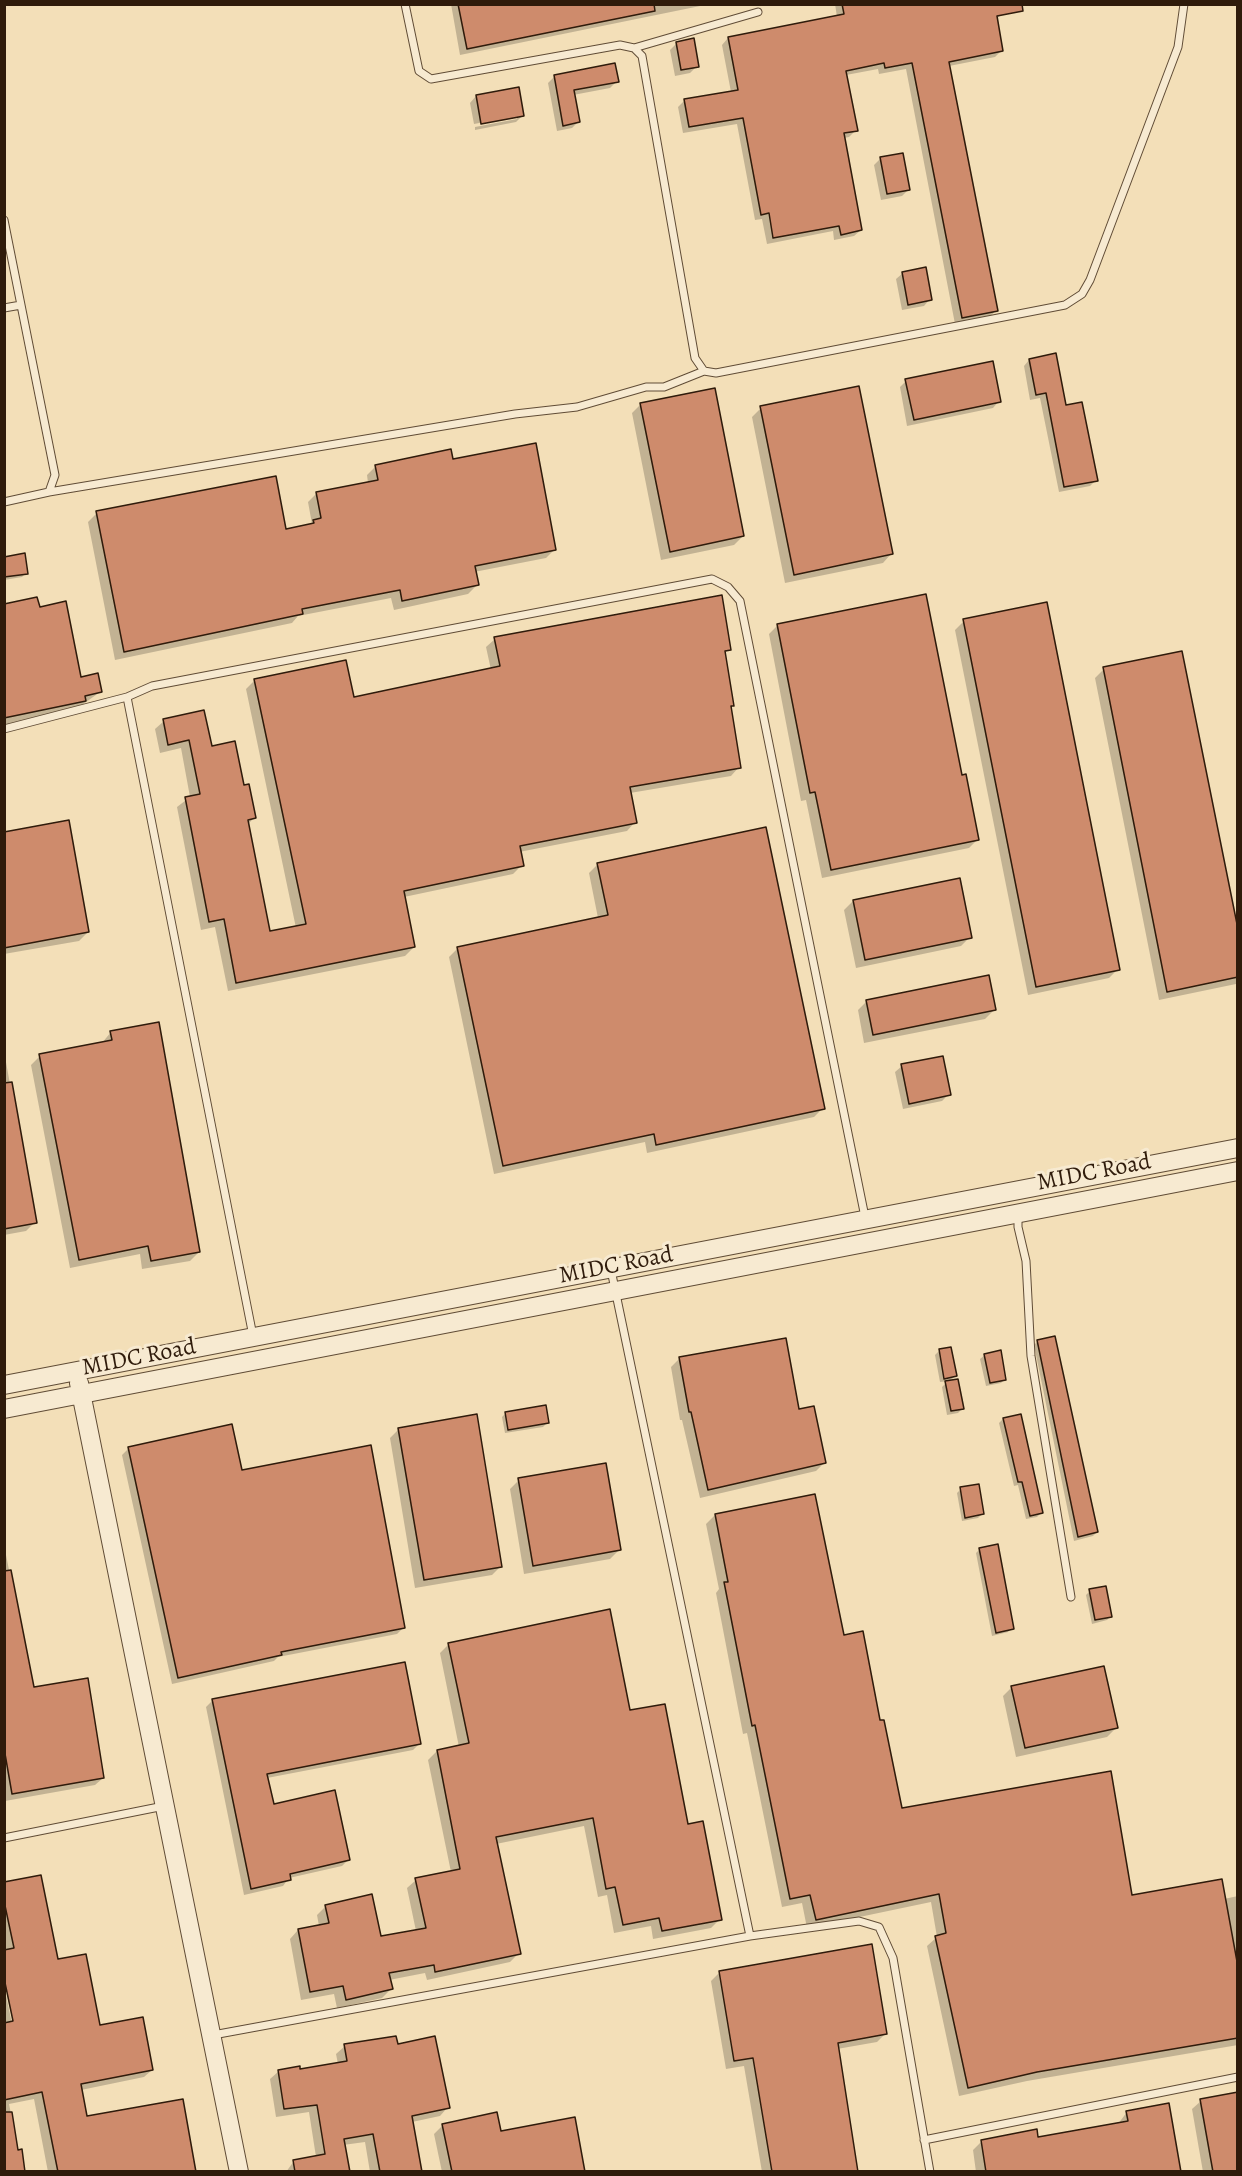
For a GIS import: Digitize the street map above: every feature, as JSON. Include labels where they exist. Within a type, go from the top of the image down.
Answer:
[{"type":"street","name":"MIDC Road","points":[[4,1385],[1238,1148]]},
{"type":"street","name":"MIDC Road","points":[[4,1409],[1238,1170]]},
{"type":"street","points":[[76,1370],[239,2172]]},
{"type":"lane","points":[[405,4],[418,71],[431,80],[620,45],[634,48],[758,12]]},
{"type":"lane","points":[[4,502],[49,492],[515,414],[576,407],[646,387],[664,387],[704,371],[716,373],[1065,305],[1082,294],[1090,280],[1178,47],[1184,4]]},
{"type":"lane","points":[[634,48],[642,56],[695,358],[704,371]]},
{"type":"lane","points":[[4,220],[56,475],[49,492]]},
{"type":"lane","points":[[4,308],[21,304]]},
{"type":"lane","points":[[4,729],[127,697],[152,686],[712,579],[728,587],[740,601],[865,1219]]},
{"type":"lane","points":[[127,697],[253,1336]]},
{"type":"lane","points":[[1018,1211],[1018,1227],[1026,1261],[1031,1356],[1071,1597]]},
{"type":"lane","points":[[611,1270],[750,1936]]},
{"type":"lane","points":[[4,1838],[164,1806]]},
{"type":"lane","points":[[211,2036],[750,1936],[859,1921],[879,1927],[893,1958],[930,2172]]},
{"type":"lane","points":[[924,2140],[1238,2077]]},
{"type":"building","points":[[458,4],[654,4],[655,11],[467,49]]},
{"type":"building","points":[[842,4],[1022,4],[1023,11],[997,16],[1003,51],[949,62],[998,311],[962,318],[912,63],[885,68],[884,63],[846,71],[858,131],[844,133],[862,230],[841,235],[839,226],[773,238],[769,213],[761,215],[743,118],[689,127],[684,99],[738,90],[728,37],[844,14]]},
{"type":"building","points":[[694,38],[699,67],[681,70],[676,42]]},
{"type":"building","points":[[615,63],[619,82],[574,90],[580,122],[563,126],[554,75]]},
{"type":"building","points":[[519,87],[524,116],[481,124],[476,95]]},
{"type":"building","points":[[903,153],[910,190],[887,194],[880,157]]},
{"type":"building","points":[[926,267],[932,300],[908,305],[902,272]]},
{"type":"building","points":[[1056,353],[1066,405],[1082,402],[1098,481],[1064,487],[1046,393],[1036,395],[1029,359]]},
{"type":"building","points":[[993,361],[1001,402],[914,420],[905,379]]},
{"type":"building","points":[[859,386],[893,554],[794,575],[760,406]]},
{"type":"building","points":[[715,388],[744,536],[670,552],[640,403]]},
{"type":"building","points":[[536,443],[556,550],[475,566],[479,585],[402,601],[400,590],[302,609],[303,614],[124,652],[96,511],[276,476],[286,529],[314,523],[313,520],[321,518],[316,492],[378,480],[375,465],[451,449],[453,459]]},
{"type":"building","points":[[25,553],[28,574],[4,577],[4,557]]},
{"type":"building","points":[[926,594],[962,775],[966,774],[979,840],[831,870],[815,792],[810,793],[777,624]]},
{"type":"building","points":[[722,595],[731,650],[725,651],[734,706],[731,706],[741,768],[630,787],[637,823],[520,846],[524,866],[404,891],[415,947],[236,983],[224,919],[209,922],[185,797],[200,794],[189,740],[168,745],[163,719],[204,710],[212,746],[235,741],[244,785],[249,784],[256,818],[248,820],[270,931],[306,924],[254,679],[346,660],[354,697],[500,666],[494,637]]},
{"type":"building","points":[[37,597],[40,607],[66,601],[81,677],[98,673],[102,692],[85,696],[86,701],[4,718],[4,604]]},
{"type":"building","points":[[1047,602],[1120,970],[1036,987],[963,619]]},
{"type":"building","points":[[1182,651],[1238,929],[1238,977],[1167,992],[1103,667]]},
{"type":"building","points":[[69,820],[89,932],[4,948],[4,832]]},
{"type":"building","points":[[766,827],[825,1109],[656,1145],[654,1134],[503,1166],[457,947],[608,915],[597,863]]},
{"type":"building","points":[[960,878],[972,938],[865,960],[853,900]]},
{"type":"building","points":[[989,975],[996,1010],[873,1035],[866,1000]]},
{"type":"building","points":[[159,1022],[200,1252],[151,1261],[148,1246],[79,1260],[39,1054],[112,1040],[110,1031]]},
{"type":"building","points":[[943,1056],[951,1095],[909,1104],[901,1064]]},
{"type":"building","points":[[12,1082],[37,1223],[4,1229],[4,1083]]},
{"type":"building","points":[[1055,1336],[1098,1532],[1078,1537],[1037,1340]]},
{"type":"building","points":[[786,1338],[799,1409],[814,1406],[826,1463],[708,1490],[691,1412],[689,1412],[679,1357]]},
{"type":"building","points":[[951,1347],[957,1376],[944,1379],[939,1349]]},
{"type":"building","points":[[1001,1350],[1006,1380],[990,1383],[984,1354]]},
{"type":"building","points":[[958,1379],[964,1409],[951,1411],[945,1381]]},
{"type":"building","points":[[546,1405],[549,1423],[508,1430],[505,1412]]},
{"type":"building","points":[[477,1414],[502,1567],[424,1580],[398,1428]]},
{"type":"building","points":[[1021,1414],[1043,1513],[1030,1516],[1022,1482],[1018,1482],[1003,1418]]},
{"type":"building","points":[[232,1424],[242,1470],[371,1445],[405,1628],[281,1652],[282,1655],[178,1678],[128,1447]]},
{"type":"building","points":[[606,1463],[621,1550],[533,1566],[518,1478]]},
{"type":"building","points":[[979,1484],[984,1514],[965,1518],[960,1487]]},
{"type":"building","points":[[815,1494],[844,1635],[863,1631],[880,1720],[884,1720],[902,1808],[1111,1771],[1132,1895],[1222,1879],[1238,1967],[1238,2038],[1037,2072],[968,2088],[935,1936],[946,1933],[939,1894],[816,1920],[810,1895],[790,1899],[755,1725],[752,1726],[724,1582],[728,1582],[715,1514]]},
{"type":"building","points":[[998,1544],[1014,1629],[996,1633],[979,1548]]},
{"type":"building","points":[[11,1570],[34,1687],[88,1678],[104,1778],[12,1794],[4,1748],[4,1571]]},
{"type":"building","points":[[1106,1586],[1112,1617],[1095,1620],[1089,1589]]},
{"type":"building","points":[[610,1609],[630,1710],[665,1704],[688,1824],[703,1821],[722,1920],[662,1931],[659,1918],[623,1925],[615,1887],[606,1889],[593,1818],[496,1837],[521,1954],[435,1972],[434,1965],[389,1973],[393,1989],[346,2000],[343,1986],[310,1992],[298,1929],[329,1923],[325,1905],[372,1894],[381,1936],[426,1928],[415,1878],[460,1869],[437,1750],[469,1743],[448,1643]]},
{"type":"building","points":[[405,1662],[421,1744],[267,1774],[274,1804],[335,1790],[350,1860],[290,1874],[291,1880],[251,1889],[212,1699]]},
{"type":"building","points":[[1104,1666],[1118,1728],[1025,1748],[1011,1686]]},
{"type":"building","points":[[41,1875],[58,1959],[86,1954],[100,2025],[143,2017],[153,2070],[81,2084],[87,2116],[183,2099],[196,2172],[58,2172],[42,2092],[4,2100],[4,2023],[13,2021],[4,1978],[4,1950],[14,1948],[4,1901],[4,1882]]},
{"type":"building","points":[[872,1944],[887,2034],[838,2043],[858,2172],[772,2172],[753,2058],[734,2061],[719,1971]]},
{"type":"building","points":[[396,2036],[398,2044],[435,2036],[450,2108],[412,2116],[422,2172],[380,2172],[373,2134],[344,2139],[350,2172],[295,2172],[293,2160],[325,2154],[317,2105],[284,2109],[278,2070],[300,2066],[300,2069],[347,2061],[344,2044]]},
{"type":"building","points":[[1238,2092],[1238,2172],[1213,2172],[1200,2099]]},
{"type":"building","points":[[1169,2103],[1181,2172],[986,2172],[981,2140],[1037,2129],[1038,2137],[1128,2121],[1126,2111]]},
{"type":"building","points":[[4,2112],[12,2112],[18,2150],[22,2149],[25,2172],[4,2172]]},
{"type":"building","points":[[497,2112],[501,2131],[575,2117],[585,2172],[452,2172],[442,2124]]}]
